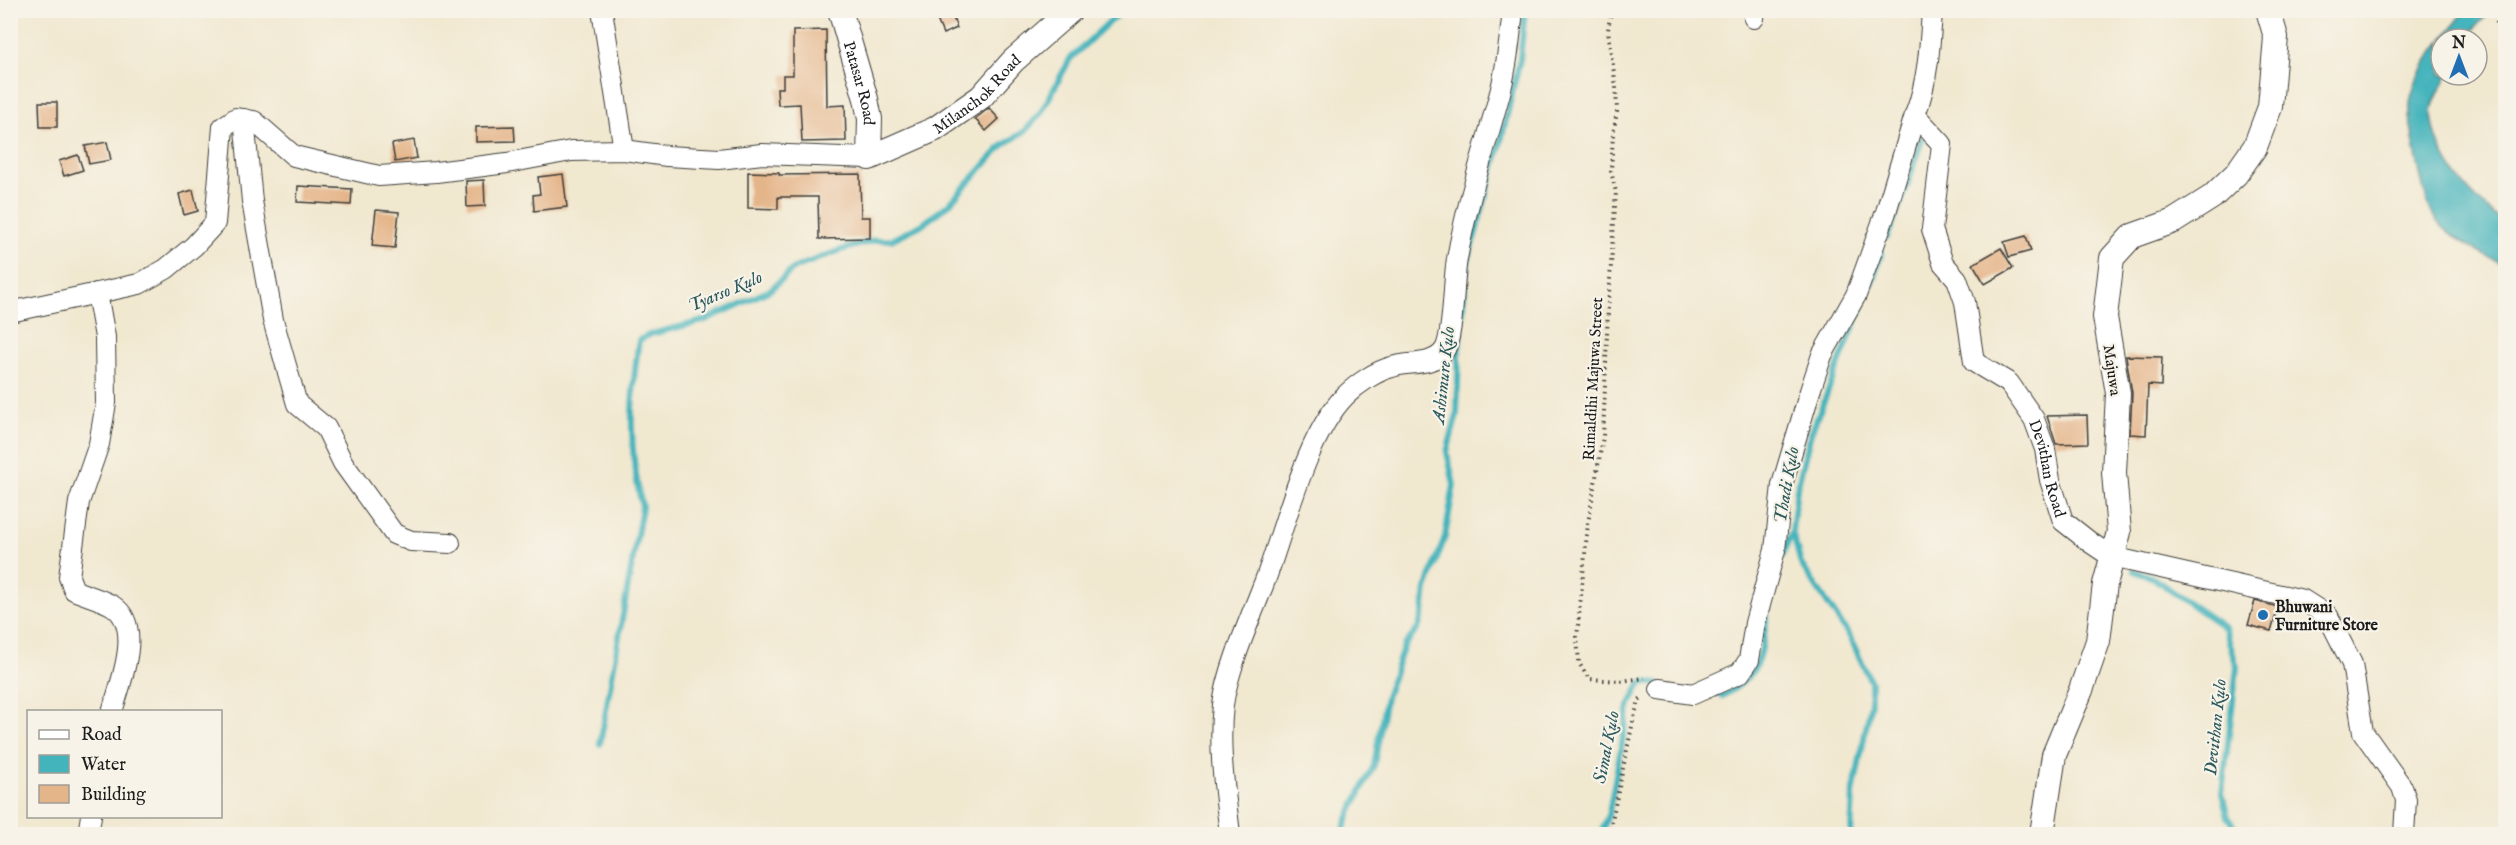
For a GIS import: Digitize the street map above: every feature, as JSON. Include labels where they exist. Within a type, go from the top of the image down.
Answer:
[{"type":"street","points":[[602,10],[624,150]]},
{"type":"street","name":"Patasar Road","points":[[840,10],[870,119],[869,158]]},
{"type":"street","name":"Milanchok Road","points":[[869,158],[935,129],[981,97],[1013,61],[1071,10]]},
{"type":"street","points":[[1230,834],[1221,731],[1224,701],[1238,653],[1306,463],[1323,423],[1345,396],[1365,380],[1392,366],[1424,363],[1444,351],[1449,335],[1455,268],[1463,223],[1508,57],[1513,10]]},
{"type":"street","points":[[1658,684],[1693,694],[1740,673],[1749,660],[1755,623],[1775,550],[1782,485],[1809,391],[1822,355],[1856,294],[1917,118],[1930,54],[1932,10]]},
{"type":"street","name":"Majuwa","points":[[2042,834],[2054,755],[2082,690],[2098,640],[2105,584],[2119,532],[2114,473],[2118,393],[2105,317],[2112,258],[2132,236],[2174,221],[2212,197],[2236,174],[2255,147],[2270,107],[2276,37],[2268,10]]},
{"type":"street","points":[[10,312],[139,284],[166,269],[194,246],[214,223],[223,127],[236,118],[254,121],[294,156],[379,176],[460,169],[571,151],[624,150],[667,156],[719,159],[762,154],[869,158]]},
{"type":"street","name":"Devithan Road","points":[[1917,118],[1942,144],[1932,230],[1943,263],[1957,279],[1965,302],[1974,362],[2009,383],[2034,418],[2063,521],[2112,557],[2303,600],[2328,616],[2352,664],[2363,732],[2402,787],[2406,800],[2404,834]]},
{"type":"street","points":[[244,119],[252,201],[273,320],[297,404],[327,428],[343,463],[394,534],[411,541],[450,543]]},
{"type":"street","points":[[97,293],[105,337],[106,403],[99,444],[79,502],[69,577],[74,590],[116,608],[127,627],[129,650],[112,710]]},
{"type":"street","points":[[88,834],[91,818]]},
{"type":"path","name":"Rimaldihi Majuwa Street","points":[[1611,10],[1608,30],[1617,112],[1611,171],[1616,192],[1608,308],[1603,437],[1588,523],[1577,637],[1579,663],[1589,679],[1620,681],[1633,678],[1658,684]]},
{"type":"path","points":[[2495,10],[2497,24],[2505,35]]},
{"type":"path","points":[[1609,834],[1622,766],[1640,700],[1658,684]]},
{"type":"water","points":[[2465,11],[2491,11],[2476,27],[2452,27]]},
{"type":"water","points":[[2429,59],[2429,87],[2442,87],[2432,110],[2440,146],[2457,176],[2480,202],[2505,223],[2505,265],[2450,233],[2431,212],[2414,145],[2410,113],[2412,94]]},
{"type":"building","points":[[933,10],[950,10],[957,28],[943,34]]},
{"type":"building","points":[[826,30],[827,106],[845,105],[846,141],[802,142],[800,104],[778,105],[777,88],[783,88],[783,75],[793,75],[793,31]]},
{"type":"building","points":[[39,102],[57,102],[57,127],[40,127]]},
{"type":"building","points":[[989,108],[999,119],[986,131],[975,119]]},
{"type":"building","points":[[514,126],[515,141],[476,142],[476,127]]},
{"type":"building","points":[[414,140],[417,158],[395,162],[392,144]]},
{"type":"building","points":[[107,142],[111,160],[89,164],[85,146]]},
{"type":"building","points":[[78,155],[83,170],[64,176],[59,161]]},
{"type":"building","points":[[748,172],[779,173],[779,175],[860,174],[861,217],[870,217],[870,238],[819,239],[818,197],[778,197],[778,209],[748,208]]},
{"type":"building","points":[[563,174],[567,207],[534,211],[533,195],[540,194],[538,177]]},
{"type":"building","points":[[484,180],[485,206],[467,207],[466,181]]},
{"type":"building","points":[[298,186],[352,189],[351,205],[297,202]]},
{"type":"building","points":[[193,190],[198,211],[184,215],[179,194]]},
{"type":"building","points":[[376,210],[399,212],[395,248],[372,246]]},
{"type":"building","points":[[2026,236],[2031,251],[2009,257],[2004,242]]},
{"type":"building","points":[[2001,248],[2013,268],[1985,284],[1973,264]]},
{"type":"building","points":[[2126,356],[2162,357],[2161,386],[2148,385],[2146,435],[2130,434],[2132,393]]},
{"type":"building","points":[[2087,415],[2088,443],[2056,444],[2047,416]]},
{"type":"building","name":"Bhuwani Furniture Store","points":[[2255,601],[2278,607],[2271,631],[2248,625]]},
{"type":"waterway","name":"Tyarso Kulo","points":[[600,744],[642,507],[634,464],[632,424],[639,340],[651,334],[703,321],[732,308],[770,290],[794,268],[875,240],[891,240],[923,224],[949,204],[1002,146],[1025,131],[1041,113],[1070,59],[1111,20],[1125,10]]},
{"type":"waterway","name":"Ashimure Kulo","points":[[1342,834],[1374,765],[1386,697],[1404,646],[1418,629],[1426,589],[1445,537],[1454,485],[1447,452],[1457,415],[1459,349],[1467,264],[1499,149],[1520,59],[1525,10]]},
{"type":"waterway","name":"Thadi Kulo","points":[[1887,237],[1904,195],[1922,139]]},
{"type":"waterway","name":"Thadi Kulo","points":[[1851,834],[1853,794],[1871,703],[1871,682],[1850,637],[1801,564],[1792,531],[1797,488],[1811,433],[1882,252]]},
{"type":"waterway","name":"Simal Kulo","points":[[1782,556],[1792,532]]},
{"type":"waterway","name":"Devithan Kulo","points":[[2134,571],[2153,578],[2225,628],[2237,667],[2222,793],[2228,817],[2241,834]]},
{"type":"waterway","name":"Simal Kulo","points":[[1712,691],[1722,696],[1736,688],[1753,671],[1761,651],[1767,612]]},
{"type":"waterway","name":"Simal Kulo","points":[[1601,834],[1609,812],[1629,706],[1640,684],[1645,682],[1658,684]]},
{"type":"place","name":"Bhuwani Furniture Store","points":[[2263,615]]}]
